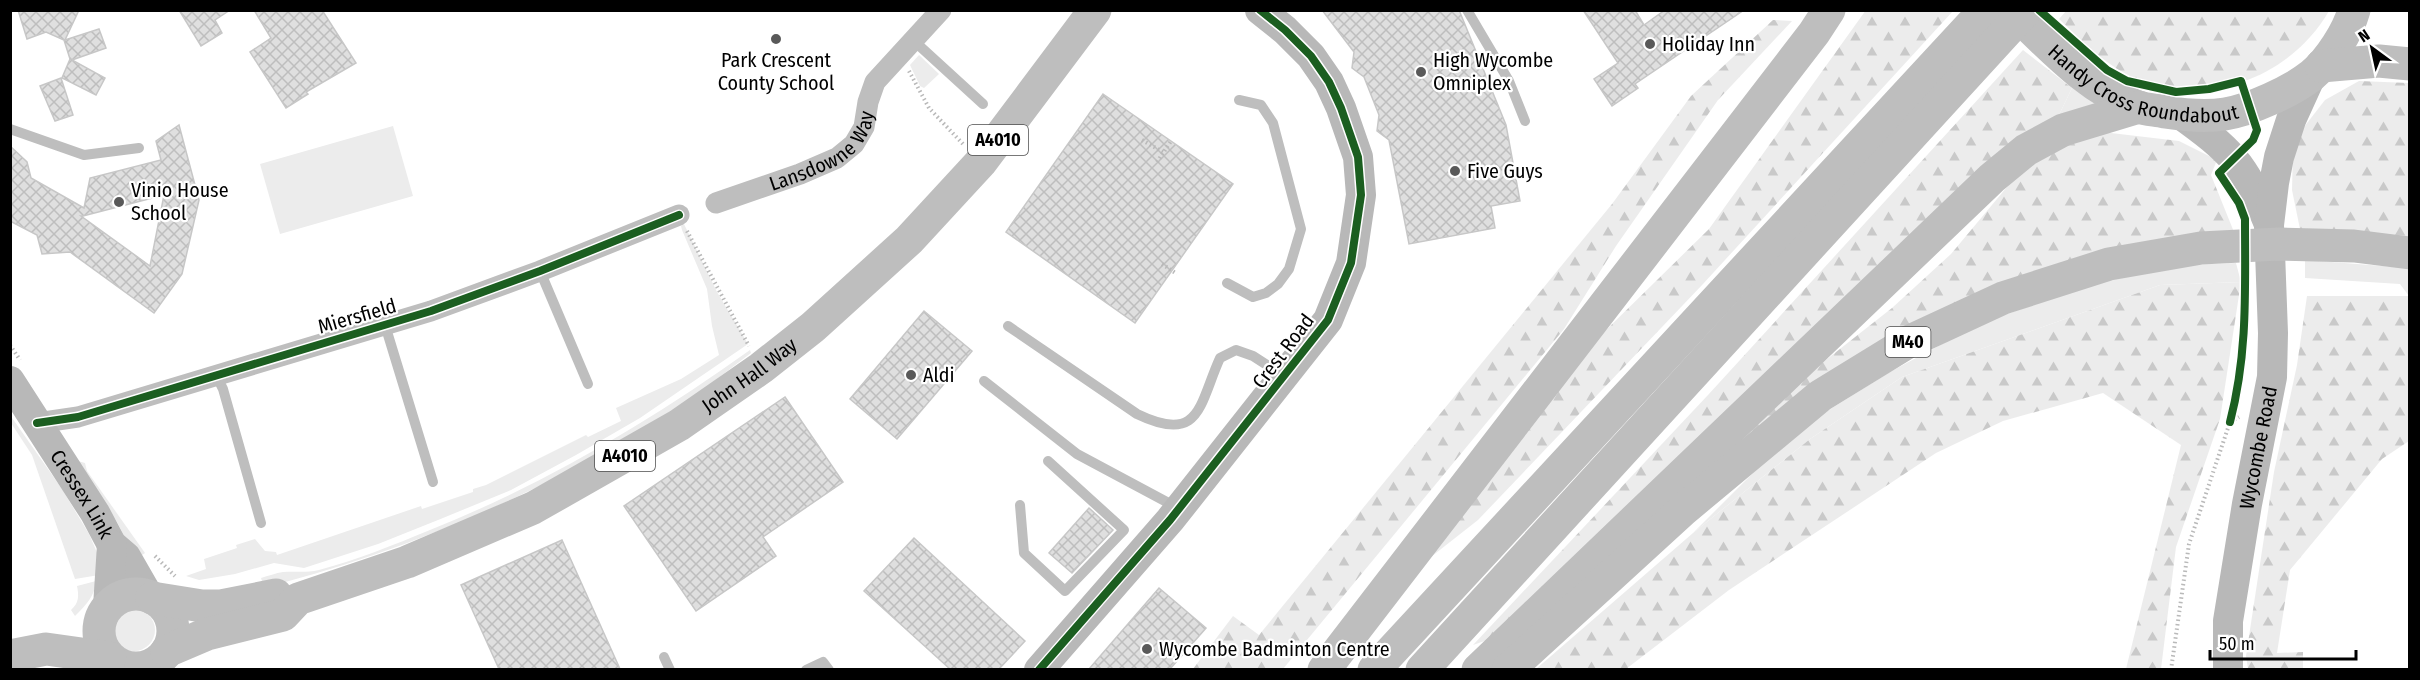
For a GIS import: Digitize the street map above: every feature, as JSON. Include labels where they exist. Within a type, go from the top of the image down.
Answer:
[{"type":"highway","name":"John Hall Way","points":[[151,597],[202,606],[241,603],[275,595],[298,599],[407,562],[533,508],[679,425],[761,368],[847,298],[909,240],[981,162],[1095,10]]},
{"type":"highway","points":[[1374,669],[1985,10]]},
{"type":"highway","name":"Handy Cross Roundabout","points":[[2012,10],[2069,63],[2101,88],[2139,107],[2180,114],[2224,114],[2258,103],[2316,71],[2340,38],[2354,10]]},
{"type":"highway","points":[[1422,669],[2026,10]]},
{"type":"highway","points":[[1324,669],[1677,214],[1827,12]]},
{"type":"highway","points":[[2316,71],[2379,61],[2409,64]]},
{"type":"highway","points":[[1478,669],[1992,178],[2026,150],[2063,130],[2099,117],[2139,107]]},
{"type":"highway","name":"M40","points":[[1508,669],[1683,510],[1820,396],[1908,342],[2003,298],[2109,264],[2201,248],[2279,244],[2354,246],[2409,253]]},
{"type":"highway","name":"A4010","points":[[10,656],[46,649],[127,595],[138,594],[151,597]]},
{"type":"highway","points":[[151,597],[162,605],[173,627],[172,640],[166,658]]},
{"type":"highway","name":"John Hall Way","points":[[166,658],[207,634],[284,615],[298,599]]},
{"type":"highway","points":[[107,608],[101,618],[99,640],[103,650],[116,664]]},
{"type":"highway","name":"A4010","points":[[46,649],[138,668],[149,666],[166,658]]},
{"type":"street","name":"Lansdowne Way","points":[[716,203],[800,174],[837,158],[854,144],[864,127],[868,102],[875,82],[941,10]]},
{"type":"street","name":"Crest Road","points":[[1039,669],[1179,509],[1328,320],[1352,263],[1360,195],[1358,156],[1341,108],[1329,82],[1311,56],[1285,30],[1260,10]]},
{"type":"street","name":"Wycombe Road","points":[[2228,669],[2228,621],[2247,504],[2272,378],[2273,333],[2269,225],[2279,157],[2291,120],[2316,71]]},
{"type":"street","name":"Wycombe Road","points":[[2180,114],[2210,135],[2235,158],[2255,188],[2269,225]]},
{"type":"street","name":"Miersfield","points":[[37,423],[78,417],[431,311],[540,271],[679,215]]},
{"type":"street","name":"Cressex Link","points":[[16,372],[37,423],[95,513],[112,545],[126,557],[151,597]]},
{"type":"street","name":"Cressex Link","points":[[107,608],[112,545]]},
{"type":"lane","points":[[1467,10],[1509,81],[1525,121]]},
{"type":"lane","points":[[907,47],[983,104]]},
{"type":"lane","points":[[1227,283],[1253,297],[1266,293],[1278,284],[1289,269],[1301,229],[1273,123],[1261,105],[1239,100]]},
{"type":"lane","points":[[10,129],[84,155],[139,148]]},
{"type":"lane","points":[[540,271],[588,384]]},
{"type":"lane","points":[[385,325],[434,482]]},
{"type":"lane","points":[[1008,326],[1152,422],[1175,426],[1189,422],[1203,406],[1220,358],[1236,350],[1253,356],[1284,376]]},
{"type":"lane","points":[[216,375],[223,389],[261,523]]},
{"type":"lane","points":[[984,381],[1077,454],[1179,509]]},
{"type":"lane","points":[[1020,505],[1024,553],[1065,591],[1124,530],[1048,461]]},
{"type":"lane","points":[[664,657],[670,669]]},
{"type":"lane","points":[[806,669],[823,662],[829,669]]},
{"type":"path","points":[[907,47],[929,108],[981,162]]},
{"type":"path","points":[[1142,140],[1163,152]]},
{"type":"path","points":[[1157,162],[1171,141]]},
{"type":"path","points":[[679,215],[761,368]]},
{"type":"path","points":[[1162,264],[1177,274]]},
{"type":"path","points":[[10,345],[16,372]]},
{"type":"path","points":[[2171,669],[2189,544],[2230,422],[2236,414]]},
{"type":"path","points":[[153,553],[176,577]]},
{"type":"green space","points":[[1866,10],[1953,11],[1703,284],[1478,520],[1408,575],[1602,334],[1709,229]]},
{"type":"green space","points":[[2067,10],[2329,11],[2312,35],[2291,55],[2266,71],[2240,83],[2212,89],[2183,90],[2154,85],[2126,74],[2108,62],[2059,19]]},
{"type":"green space","points":[[1773,20],[1792,21],[1718,100],[1616,246],[1564,329],[1283,669],[1193,669],[1233,616],[1259,635],[1612,204],[1691,96]]},
{"type":"green space","points":[[2023,50],[2072,88],[2059,115],[1499,636],[1473,645],[1708,395]]},
{"type":"green space","points":[[919,55],[939,74],[924,88],[920,86],[910,65]]},
{"type":"green space","points":[[2359,81],[2409,83],[2409,240],[2301,234],[2292,190],[2293,149],[2304,127],[2325,100]]},
{"type":"green space","points":[[2072,88],[2099,104],[2059,115]]},
{"type":"green space","points":[[393,126],[413,196],[280,234],[260,164]]},
{"type":"green space","points":[[2094,131],[2179,141],[2217,160],[2211,175],[2236,237],[2051,270],[1729,449],[1803,378],[1892,308],[1951,254],[2012,181],[2040,153]]},
{"type":"green space","points":[[684,224],[717,292],[748,344],[640,418],[511,490],[378,544],[304,568],[274,563],[235,574],[199,580],[186,576],[206,569],[204,559],[237,548],[236,545],[255,539],[265,551],[276,552],[277,555],[421,506],[422,509],[473,492],[473,489],[486,485],[586,435],[588,437],[621,421],[616,408],[681,379],[719,355],[707,289],[682,230],[681,226]]},
{"type":"green space","points":[[2305,260],[2409,268],[2409,296],[2400,284],[2305,278]]},
{"type":"green space","points":[[2236,263],[2241,282],[2160,285],[1902,377],[1810,439],[1693,533],[1761,465],[1816,418],[1890,372],[1981,323],[2109,279],[2184,265]]},
{"type":"green space","points":[[2241,282],[2220,419],[2176,547],[2161,669],[2126,669],[2181,445],[2103,393],[2003,421],[1936,453],[1729,590],[1626,669],[1536,669],[1693,533],[1810,439],[1902,377],[2160,285]]},
{"type":"green space","points":[[2307,296],[2409,296],[2409,441],[2382,459],[2290,570],[2277,653],[2303,652],[2303,669],[2248,669],[2246,656],[2274,472],[2297,365]]},
{"type":"green space","points":[[750,350],[751,353],[682,404],[582,464],[529,491],[422,538],[310,575],[254,590],[262,581],[261,578],[283,572],[319,570],[347,562],[416,536],[514,493],[635,426]]},
{"type":"green space","points":[[10,415],[62,489],[89,534],[99,557],[99,575],[75,579],[32,455],[11,423]]},
{"type":"green space","points":[[78,461],[85,463],[87,471],[145,553],[136,559],[117,522]]},
{"type":"green space","points":[[96,581],[92,596],[75,616],[71,610],[78,599],[77,586]]},
{"type":"green space","points":[[134,609],[149,615],[155,630],[149,645],[134,651],[119,645],[113,630],[119,615]]},
{"type":"building","points":[[18,10],[79,10],[65,40],[99,29],[106,48],[72,60],[105,78],[96,95],[62,78],[70,59],[64,40],[46,32],[27,39]]},
{"type":"building","points":[[179,10],[230,10],[215,20],[222,33],[201,46]]},
{"type":"building","points":[[254,10],[322,10],[356,63],[306,92],[308,94],[286,108],[250,52],[271,38]]},
{"type":"building","points":[[1322,10],[1459,10],[1506,125],[1520,201],[1491,206],[1495,228],[1409,244],[1389,140],[1377,131],[1379,115],[1364,77],[1352,68],[1354,52]]},
{"type":"building","name":"Holiday Inn","points":[[1583,10],[1635,10],[1644,25],[1665,10],[1744,10],[1635,84],[1638,88],[1612,106],[1594,79],[1618,63]]},
{"type":"building","points":[[61,78],[73,115],[55,121],[40,86]]},
{"type":"building","points":[[1103,94],[1233,184],[1135,323],[1006,232]]},
{"type":"building","points":[[179,125],[199,200],[182,274],[154,313],[70,252],[42,254],[37,235],[10,221],[10,146],[27,162],[31,178],[84,208],[90,178],[161,160],[156,141]],"holes":[[[164,195],[150,266],[81,216]]]},
{"type":"building","name":"Aldi","points":[[924,311],[972,351],[897,439],[850,399]]},
{"type":"building","points":[[785,397],[843,482],[763,537],[776,556],[696,611],[624,506]]},
{"type":"building","points":[[1089,508],[1113,530],[1072,573],[1049,553]]},
{"type":"building","points":[[914,538],[1025,641],[999,669],[950,669],[864,591]]},
{"type":"building","points":[[562,540],[620,669],[499,669],[461,585]]},
{"type":"building","name":"Wycombe Badminton Centre","points":[[1159,588],[1206,628],[1170,669],[1089,669]]},
{"type":"cycle path","points":[[1039,670],[1170,520],[1328,320],[1351,263],[1361,195],[1358,157],[1341,108],[1329,82],[1311,56],[1285,30],[1260,10]]},
{"type":"cycle path","points":[[2039,10],[2107,70],[2127,81],[2176,92],[2209,89],[2241,81],[2257,130],[2253,140],[2219,173],[2239,203],[2245,219],[2243,346],[2230,422]]},
{"type":"cycle path","points":[[37,423],[78,417],[431,311],[540,271],[679,215]]},
{"type":"place","name":"Park Crescent County School","points":[[776,39]]},
{"type":"place","name":"Holiday Inn","points":[[1650,44]]},
{"type":"place","name":"High Wycombe Omniplex","points":[[1421,72]]},
{"type":"place","name":"Five Guys","points":[[1455,171]]},
{"type":"place","name":"Vinio House School","points":[[119,202]]},
{"type":"place","name":"Aldi","points":[[911,375]]},
{"type":"place","name":"Wycombe Badminton Centre","points":[[1147,649]]}]
